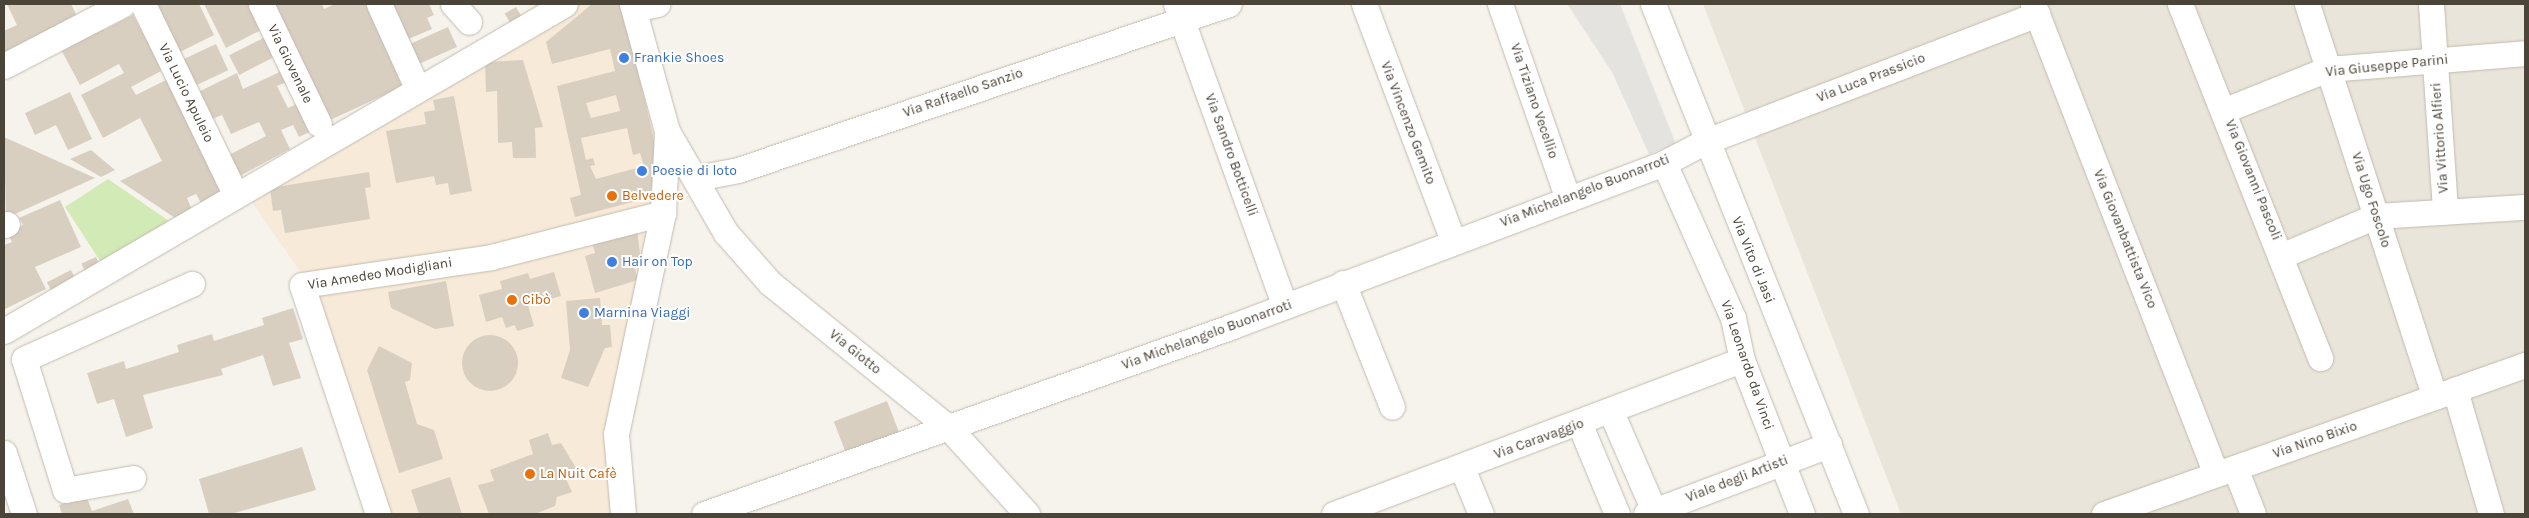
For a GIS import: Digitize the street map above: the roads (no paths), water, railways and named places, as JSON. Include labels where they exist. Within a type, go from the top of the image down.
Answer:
[{"type":"street","points":[[4,66],[123,4]]},
{"type":"street","name":"Via Lucio Apuleio","points":[[143,4],[230,183]]},
{"type":"street","name":"Via Giovenale","points":[[261,4],[319,124]]},
{"type":"street","points":[[379,4],[414,81]]},
{"type":"street","points":[[4,331],[565,4]]},
{"type":"street","name":"Via Raffaello Sanzio","points":[[696,178],[738,170],[1178,11],[1229,4]]},
{"type":"street","name":"Via Vincenzo Gemito","points":[[1364,4],[1453,241]]},
{"type":"street","name":"Via Tiziano Vecellio","points":[[1500,4],[1568,199]]},
{"type":"street","name":"Via Vito di Jasi","points":[[1653,4],[1704,142],[1856,514]]},
{"type":"street","name":"Via Giovanni Pascoli","points":[[2180,4],[2283,255],[2320,358]]},
{"type":"street","name":"Via Ugo Foscolo","points":[[2307,4],[2376,216],[2491,514]]},
{"type":"street","name":"Via Vittorio Alfieri","points":[[2431,4],[2445,212]]},
{"type":"street","points":[[622,514],[616,434],[663,213],[667,131],[641,5]]},
{"type":"street","name":"Via Luca Prassicio","points":[[1704,142],[2035,9]]},
{"type":"street","name":"Via Giovanbattista Vico","points":[[2035,9],[2226,471],[2253,514]]},
{"type":"street","name":"Via Sandro Botticelli","points":[[1178,11],[1286,306]]},
{"type":"street","name":"Via Giuseppe Parini","points":[[2225,110],[2328,69],[2525,53]]},
{"type":"street","name":"Via Giotto","points":[[667,131],[696,178],[726,233],[770,282],[950,429],[1027,514]]},
{"type":"street","name":"Via Michelangelo Buonarroti","points":[[704,514],[950,429],[1286,306],[1453,241],[1664,163],[1704,142]]},
{"type":"street","name":"Via Leonardo da Vinci","points":[[1664,163],[1733,318],[1742,360],[1802,514]]},
{"type":"street","points":[[2283,255],[2376,216],[2525,208]]},
{"type":"street","name":"Via Amedeo Modigliani","points":[[378,514],[302,285],[491,256],[663,213]]},
{"type":"street","points":[[1343,283],[1392,407]]},
{"type":"street","points":[[134,478],[65,490],[24,359],[192,284]]},
{"type":"street","name":"Via Caravaggio","points":[[1334,514],[1580,425],[1742,360]]},
{"type":"street","name":"Via Nino Bixio","points":[[2104,514],[2131,510],[2226,471],[2525,365]]},
{"type":"street","points":[[1611,412],[1650,513]]},
{"type":"street","points":[[1580,425],[1618,514]]},
{"type":"street","name":"Viale degli Artisti","points":[[1650,513],[1781,461],[1829,445]]},
{"type":"street","points":[[4,453],[24,514]]},
{"type":"street","points":[[1462,468],[1481,514]]},
{"type":"place","name":"Frankie Shoes","points":[[624,58]]},
{"type":"place","name":"Poesie di loto","points":[[642,171]]},
{"type":"place","name":"Belvedere","points":[[612,196]]},
{"type":"place","name":"Hair on Top","points":[[612,262]]},
{"type":"place","name":"Cibò","points":[[512,300]]},
{"type":"place","name":"Marnina Viaggi","points":[[584,313]]},
{"type":"place","name":"La Nuit Cafè","points":[[530,474]]}]
